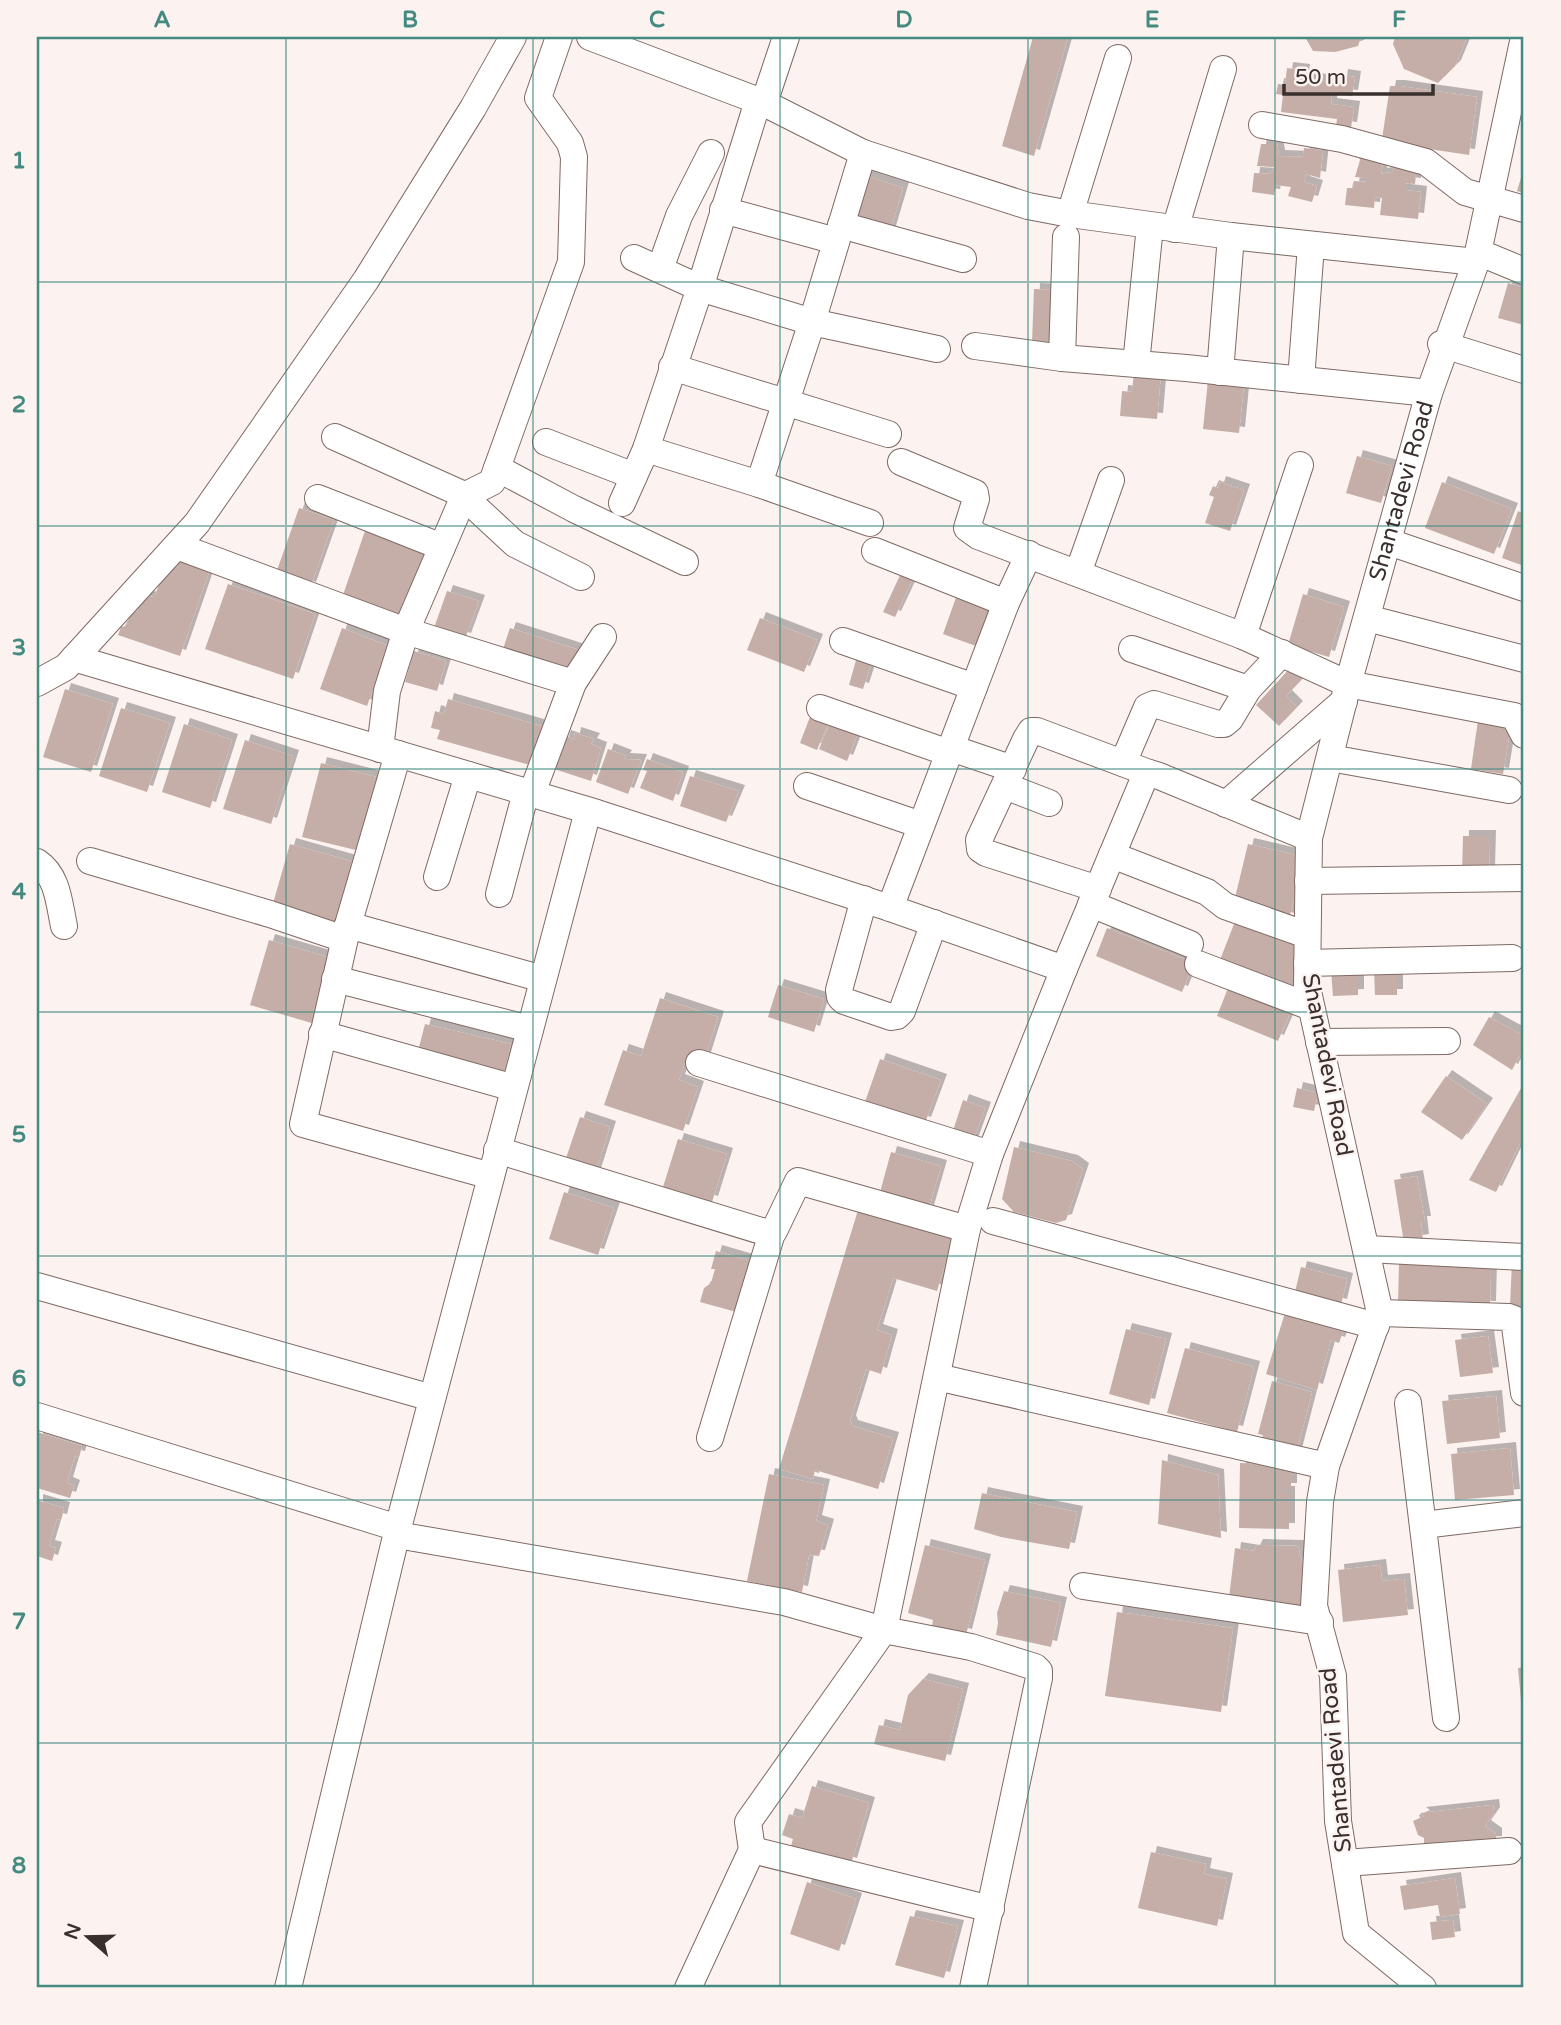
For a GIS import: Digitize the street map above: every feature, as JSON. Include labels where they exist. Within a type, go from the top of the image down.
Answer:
[{"type":"street","points":[[37,683],[66,667],[204,513],[366,280],[480,98],[513,37]]},
{"type":"street","points":[[559,37],[538,99],[572,150],[573,255],[497,468],[489,485],[464,496],[406,631],[387,691],[389,751],[303,1124],[494,1163],[772,1233]]},
{"type":"street","points":[[590,37],[761,102],[863,153],[1028,206],[1068,225],[1162,227],[1311,245],[1477,257],[1524,271]]},
{"type":"street","points":[[622,503],[646,449],[723,210],[786,37]]},
{"type":"street","name":"Shantadevi Road","points":[[1423,1988],[1356,1933],[1338,1821],[1333,1676],[1314,1606],[1320,1502],[1326,1466],[1378,1319],[1367,1249],[1307,987],[1309,838],[1346,692],[1429,393],[1443,345],[1477,257],[1524,37]]},
{"type":"street","points":[[1062,358],[1068,225],[1118,58]]},
{"type":"street","points":[[1136,364],[1162,227],[1223,69]]},
{"type":"street","points":[[1262,125],[1342,139],[1426,162],[1465,191],[1524,209]]},
{"type":"street","points":[[660,269],[678,216],[711,153]]},
{"type":"street","points":[[759,484],[863,153]]},
{"type":"street","points":[[723,210],[963,259]]},
{"type":"street","points":[[1220,372],[1231,236]]},
{"type":"street","points":[[670,240],[710,255]]},
{"type":"street","points":[[1301,380],[1311,245]]},
{"type":"street","points":[[634,258],[700,288],[812,322],[937,349]]},
{"type":"street","points":[[1443,345],[1524,370]]},
{"type":"street","points":[[975,346],[1062,358],[1429,393]]},
{"type":"street","points":[[672,367],[888,434]]},
{"type":"street","points":[[335,437],[464,496],[515,544],[582,577]]},
{"type":"street","points":[[546,442],[634,476]]},
{"type":"street","points":[[646,449],[759,484],[870,523]]},
{"type":"street","points":[[901,462],[975,493],[976,499],[967,528],[971,533],[1243,636],[1282,653],[1346,692],[1514,716],[1524,735]]},
{"type":"street","points":[[1243,636],[1300,465]]},
{"type":"street","points":[[497,468],[574,509],[685,562]]},
{"type":"street","points":[[1077,573],[1111,480]]},
{"type":"street","points":[[318,498],[442,547]]},
{"type":"street","points":[[1389,542],[1524,588]]},
{"type":"street","points":[[177,546],[406,631],[573,683]]},
{"type":"street","points":[[875,551],[1006,603]]},
{"type":"street","points":[[890,908],[1006,603],[1029,554]]},
{"type":"street","points":[[1367,618],[1524,659]]},
{"type":"street","points":[[499,894],[529,793],[573,683],[603,637]]},
{"type":"street","points":[[843,641],[974,687]]},
{"type":"street","points":[[1132,649],[1248,689]]},
{"type":"street","points":[[1123,763],[1147,707],[1154,704],[1218,724],[1224,723],[1230,719],[1248,689],[1282,653]]},
{"type":"street","points":[[74,658],[588,811],[864,899],[1064,969]]},
{"type":"street","points":[[1226,803],[1346,692]]},
{"type":"street","points":[[820,708],[950,750],[1009,778],[1049,803]]},
{"type":"street","points":[[1309,838],[1149,773],[1031,731],[979,840],[980,849],[1095,896],[1194,954],[1311,1007]]},
{"type":"street","points":[[1330,758],[1509,790]]},
{"type":"street","points":[[688,1988],[752,1850],[748,1822],[884,1630],[967,1229],[990,1154],[1064,969],[1143,781],[1149,773]]},
{"type":"street","points":[[437,877],[468,775]]},
{"type":"street","points":[[807,786],[921,825]]},
{"type":"street","points":[[288,1988],[397,1531],[588,811]]},
{"type":"street","points":[[1112,855],[1207,892],[1225,906],[1307,935]]},
{"type":"street","points":[[90,861],[270,914],[543,979]]},
{"type":"street","points":[[37,862],[46,868],[53,878],[64,926]]},
{"type":"street","points":[[1308,881],[1524,878]]},
{"type":"street","points":[[864,899],[839,990],[844,1001],[891,1017],[897,1016],[902,1011],[934,923]]},
{"type":"street","points":[[1307,963],[1512,958]]},
{"type":"street","points":[[335,979],[530,1029]]},
{"type":"street","points":[[322,1034],[514,1088]]},
{"type":"street","points":[[1319,1042],[1447,1041]]},
{"type":"street","points":[[699,1063],[990,1154]]},
{"type":"street","points":[[710,1438],[772,1233],[798,1181],[967,1229]]},
{"type":"street","points":[[993,1221],[1378,1319],[1509,1317],[1514,1319],[1524,1393]]},
{"type":"street","points":[[1367,1249],[1524,1256]]},
{"type":"street","points":[[37,1286],[432,1398]]},
{"type":"street","points":[[937,1377],[1326,1466]]},
{"type":"street","points":[[1408,1403],[1446,1718]]},
{"type":"street","points":[[37,1416],[397,1531],[783,1602],[884,1630],[971,1647],[1029,1664],[1039,1671],[973,1988]]},
{"type":"street","points":[[1423,1525],[1524,1513]]},
{"type":"street","points":[[1083,1586],[1320,1622]]},
{"type":"street","points":[[752,1850],[991,1909]]},
{"type":"street","points":[[1345,1863],[1509,1852]]},
{"type":"building","points":[[1033,37],[1068,37],[1034,156],[1002,146]]},
{"type":"building","points":[[1305,37],[1361,37],[1358,46],[1335,52],[1313,51]]},
{"type":"building","points":[[1395,37],[1467,37],[1455,66],[1438,83],[1404,69],[1393,44]]},
{"type":"building","points":[[1287,68],[1304,70],[1303,78],[1341,82],[1342,75],[1355,77],[1352,96],[1332,94],[1331,104],[1354,107],[1351,128],[1336,126],[1337,119],[1281,112],[1283,95],[1276,94],[1278,84],[1285,85]]},
{"type":"building","points":[[1390,86],[1477,97],[1469,155],[1389,143],[1382,139]]},
{"type":"building","points":[[1261,144],[1277,144],[1279,156],[1303,157],[1304,148],[1323,150],[1320,178],[1306,174],[1304,182],[1317,186],[1312,202],[1288,196],[1291,187],[1276,185],[1274,195],[1252,192],[1254,173],[1271,174],[1274,167],[1257,166]]},
{"type":"building","points":[[1355,149],[1383,161],[1381,174],[1392,172],[1396,165],[1417,162],[1415,184],[1405,183],[1405,190],[1421,192],[1418,219],[1380,215],[1382,198],[1375,197],[1374,208],[1345,205],[1347,188],[1353,188],[1354,181],[1366,182],[1366,178],[1355,177],[1360,160]]},
{"type":"building","points":[[1524,168],[1524,193],[1517,191]]},
{"type":"building","points":[[864,175],[903,188],[889,235],[849,222]]},
{"type":"building","points":[[1508,283],[1524,288],[1524,325],[1498,318]]},
{"type":"building","points":[[1034,289],[1060,290],[1058,344],[1032,343]]},
{"type":"building","points":[[1134,372],[1161,373],[1157,419],[1120,416],[1122,391],[1132,392]]},
{"type":"building","points":[[1208,380],[1244,383],[1239,433],[1203,429]]},
{"type":"building","points":[[1357,456],[1392,466],[1381,503],[1346,493]]},
{"type":"building","points":[[1220,482],[1244,490],[1230,531],[1205,523],[1214,497],[1209,495],[1213,486],[1218,488]]},
{"type":"building","points":[[1442,482],[1512,509],[1494,554],[1425,528]]},
{"type":"building","points":[[299,508],[334,520],[310,588],[275,576]]},
{"type":"building","points":[[1518,511],[1524,514],[1524,566],[1502,558]]},
{"type":"building","points":[[366,528],[429,550],[405,620],[342,598]]},
{"type":"building","points":[[182,553],[212,563],[180,656],[118,635],[121,627],[126,626],[132,610],[137,612],[141,599],[155,596],[168,568],[177,568]]},
{"type":"building","points":[[901,573],[913,579],[895,617],[883,612]]},
{"type":"building","points":[[228,584],[315,614],[293,679],[205,649]]},
{"type":"building","points":[[447,591],[479,601],[465,639],[434,628]]},
{"type":"building","points":[[958,592],[999,607],[984,649],[943,634]]},
{"type":"building","points":[[1303,594],[1344,607],[1329,657],[1288,645]]},
{"type":"building","points":[[760,618],[817,640],[804,672],[747,650]]},
{"type":"building","points":[[342,628],[389,646],[367,706],[320,689]]},
{"type":"building","points":[[510,628],[582,651],[576,672],[503,649]]},
{"type":"building","points":[[414,651],[446,661],[437,691],[405,682]]},
{"type":"building","points":[[856,660],[871,664],[863,689],[849,685]]},
{"type":"building","points":[[1292,666],[1304,677],[1286,696],[1297,707],[1279,726],[1256,705]]},
{"type":"building","points":[[65,689],[113,704],[91,772],[43,757]]},
{"type":"building","points":[[448,699],[548,728],[537,767],[437,739],[440,730],[431,728],[435,711],[444,714]]},
{"type":"building","points":[[121,708],[170,723],[147,792],[99,776]]},
{"type":"building","points":[[1479,713],[1512,718],[1503,774],[1471,769]]},
{"type":"building","points":[[810,717],[828,724],[817,750],[800,743]]},
{"type":"building","points":[[831,721],[858,733],[847,761],[819,749]]},
{"type":"building","points":[[184,724],[232,740],[210,808],[162,792]]},
{"type":"building","points":[[575,733],[594,739],[591,744],[601,748],[591,781],[554,769],[565,736],[574,739]]},
{"type":"building","points":[[245,740],[293,756],[271,824],[223,809]]},
{"type":"building","points":[[608,749],[626,756],[624,759],[641,760],[628,794],[596,782]]},
{"type":"building","points":[[647,759],[683,772],[673,801],[640,788],[647,771],[643,770]]},
{"type":"building","points":[[321,763],[380,778],[360,851],[302,837]]},
{"type":"building","points":[[690,776],[739,791],[726,822],[680,806]]},
{"type":"building","points":[[1463,836],[1490,836],[1489,873],[1462,873]]},
{"type":"building","points":[[290,844],[354,862],[335,932],[270,914]]},
{"type":"building","points":[[1248,844],[1304,857],[1289,919],[1233,906]]},
{"type":"building","points":[[1524,885],[1524,920],[1521,920],[1521,886]]},
{"type":"building","points":[[1236,919],[1295,942],[1293,994],[1218,965]]},
{"type":"building","points":[[1107,928],[1194,963],[1182,992],[1096,956]]},
{"type":"building","points":[[269,940],[334,959],[315,1024],[250,1005]]},
{"type":"building","points":[[1358,967],[1358,995],[1333,996],[1331,971]]},
{"type":"building","points":[[1397,969],[1397,995],[1375,995],[1374,970]]},
{"type":"building","points":[[1230,983],[1292,1009],[1278,1041],[1217,1016]]},
{"type":"building","points":[[778,985],[824,999],[814,1032],[768,1017]]},
{"type":"building","points":[[660,998],[718,1017],[704,1061],[687,1056],[679,1080],[698,1087],[683,1131],[604,1105],[623,1050],[641,1056]]},
{"type":"building","points":[[1489,1017],[1524,1036],[1524,1047],[1512,1070],[1473,1045]]},
{"type":"building","points":[[425,1024],[511,1044],[504,1076],[417,1055]]},
{"type":"building","points":[[880,1059],[941,1080],[925,1123],[865,1102]]},
{"type":"building","points":[[1446,1076],[1487,1104],[1462,1140],[1421,1112]]},
{"type":"building","points":[[1524,1083],[1524,1135],[1496,1192],[1469,1180]]},
{"type":"building","points":[[1297,1088],[1318,1093],[1314,1111],[1293,1107]]},
{"type":"building","points":[[963,1100],[985,1108],[972,1144],[951,1137]]},
{"type":"building","points":[[580,1117],[610,1127],[595,1174],[564,1164]]},
{"type":"building","points":[[678,1139],[727,1154],[712,1202],[663,1187]]},
{"type":"building","points":[[1014,1147],[1072,1161],[1083,1169],[1066,1220],[1056,1223],[1014,1212],[1002,1199]]},
{"type":"building","points":[[891,1152],[941,1166],[928,1211],[879,1196]]},
{"type":"building","points":[[1417,1176],[1425,1222],[1421,1222],[1423,1240],[1404,1243],[1394,1180]]},
{"type":"building","points":[[564,1192],[614,1208],[598,1255],[549,1239]]},
{"type":"building","points":[[858,1210],[953,1238],[937,1291],[893,1278],[877,1330],[892,1335],[881,1374],[866,1369],[850,1421],[852,1426],[893,1438],[878,1489],[815,1470],[813,1479],[779,1469]]},
{"type":"building","points":[[716,1251],[754,1262],[740,1313],[700,1302],[704,1288],[711,1283],[715,1269],[711,1269]]},
{"type":"building","points":[[1512,1261],[1524,1262],[1524,1307],[1510,1307]]},
{"type":"building","points":[[1399,1264],[1491,1267],[1490,1307],[1398,1304]]},
{"type":"building","points":[[1301,1267],[1347,1279],[1341,1305],[1295,1292]]},
{"type":"building","points":[[1285,1313],[1343,1332],[1339,1343],[1331,1340],[1317,1390],[1266,1374]]},
{"type":"building","points":[[1126,1329],[1166,1339],[1149,1405],[1109,1394]]},
{"type":"building","points":[[1488,1336],[1493,1373],[1460,1377],[1455,1340]]},
{"type":"building","points":[[1185,1348],[1254,1367],[1237,1432],[1167,1413]]},
{"type":"building","points":[[1272,1381],[1312,1392],[1296,1454],[1260,1444],[1263,1435],[1258,1434]]},
{"type":"building","points":[[1496,1396],[1500,1438],[1447,1444],[1442,1401]]},
{"type":"building","points":[[37,1432],[82,1446],[79,1457],[75,1456],[67,1483],[74,1486],[70,1498],[37,1488]]},
{"type":"building","points":[[1510,1448],[1514,1495],[1455,1500],[1451,1454]]},
{"type":"building","points":[[1162,1460],[1218,1475],[1221,1538],[1158,1524]]},
{"type":"building","points":[[1240,1463],[1291,1464],[1291,1489],[1282,1489],[1282,1492],[1289,1492],[1289,1529],[1239,1528]]},
{"type":"building","points":[[769,1474],[824,1485],[816,1521],[828,1525],[819,1556],[809,1555],[802,1592],[747,1581]]},
{"type":"building","points":[[982,1493],[1077,1512],[1069,1549],[1001,1537],[974,1529]]},
{"type":"building","points":[[37,1500],[64,1508],[61,1520],[57,1519],[49,1546],[56,1548],[52,1561],[37,1556]]},
{"type":"building","points":[[925,1545],[985,1560],[966,1635],[932,1626],[933,1620],[908,1613]]},
{"type":"building","points":[[1257,1545],[1298,1546],[1307,1584],[1305,1607],[1229,1598],[1235,1548],[1254,1551]]},
{"type":"building","points":[[1380,1565],[1382,1581],[1404,1579],[1408,1615],[1343,1622],[1338,1570]]},
{"type":"building","points":[[1004,1591],[1061,1603],[1051,1647],[996,1635],[997,1613]]},
{"type":"building","points":[[1117,1612],[1233,1628],[1221,1712],[1105,1696]]},
{"type":"building","points":[[1524,1667],[1524,1712],[1522,1712],[1518,1668]]},
{"type":"building","points":[[923,1679],[963,1689],[945,1761],[874,1744],[879,1725],[900,1730],[908,1695]]},
{"type":"building","points":[[812,1786],[869,1803],[851,1864],[791,1846],[793,1839],[782,1835],[789,1814],[802,1818]]},
{"type":"building","points":[[1493,1805],[1494,1813],[1485,1826],[1496,1834],[1496,1842],[1424,1846],[1424,1838],[1418,1835],[1413,1821],[1424,1816],[1420,1813]]},
{"type":"building","points":[[1151,1852],[1206,1864],[1204,1874],[1227,1879],[1217,1926],[1138,1908]]},
{"type":"building","points":[[1455,1878],[1460,1914],[1440,1917],[1438,1905],[1404,1910],[1400,1886]]},
{"type":"building","points":[[807,1882],[856,1899],[839,1951],[790,1934]]},
{"type":"building","points":[[910,1916],[958,1926],[944,1978],[895,1965]]},
{"type":"building","points":[[1453,1920],[1455,1937],[1432,1940],[1430,1922]]}]
